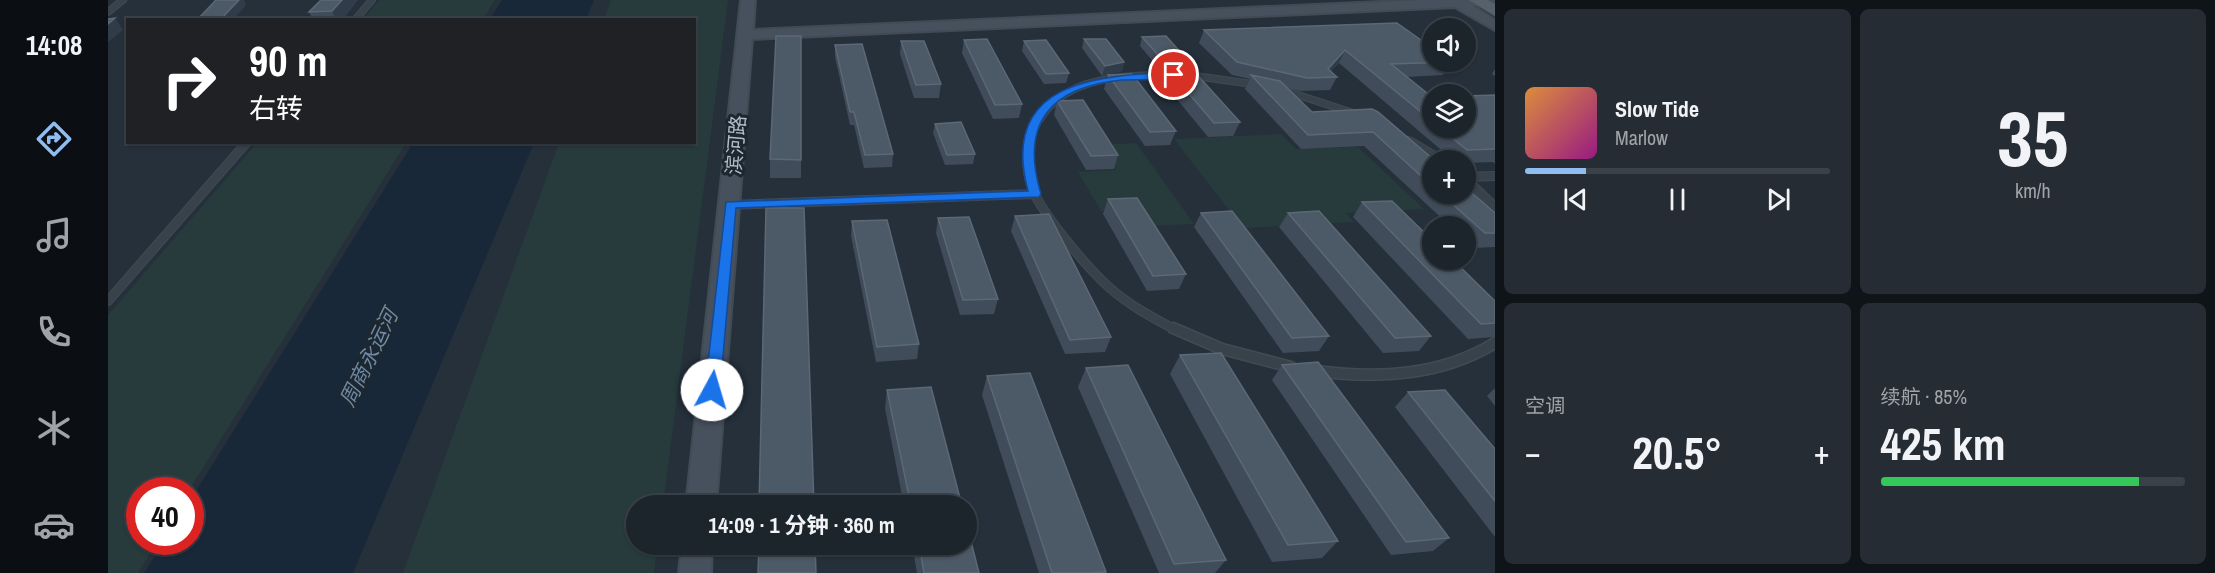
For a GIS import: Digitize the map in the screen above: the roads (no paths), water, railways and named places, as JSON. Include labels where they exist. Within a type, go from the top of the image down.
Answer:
[{"type":"main road","points":[[1484,1],[1495,11]]},
{"type":"street","name":"滨河路","points":[[702,495],[748,0]]},
{"type":"street","points":[[746,34],[1484,1]]},
{"type":"street","points":[[1456,2],[1495,26]]},
{"type":"street","points":[[695,573],[696,555]]},
{"type":"lane","points":[[108,12],[123,0]]},
{"type":"lane","points":[[357,18],[372,0]]},
{"type":"lane","points":[[1263,86],[1193,75],[1155,75],[1099,82],[1060,94],[1041,111],[1030,131],[1028,172],[1035,194],[1085,261],[1114,292],[1165,326],[1209,346],[1261,361],[1325,372],[1387,375],[1441,367],[1483,352],[1495,343]]},
{"type":"lane","points":[[1273,88],[1315,99],[1356,114]]},
{"type":"lane","points":[[1396,133],[1424,150]]},
{"type":"lane","points":[[108,301],[245,144]]},
{"type":"lane","points":[[1476,177],[1495,176]]},
{"type":"lane","points":[[1476,188],[1495,207]]},
{"type":"lane","points":[[730,205],[1035,194]]},
{"type":"water","points":[[502,0],[594,0],[586,18],[491,18]]},
{"type":"water","name":"周商永运河","points":[[412,144],[534,144],[353,573],[144,573],[156,555],[204,555],[204,478]]}]
